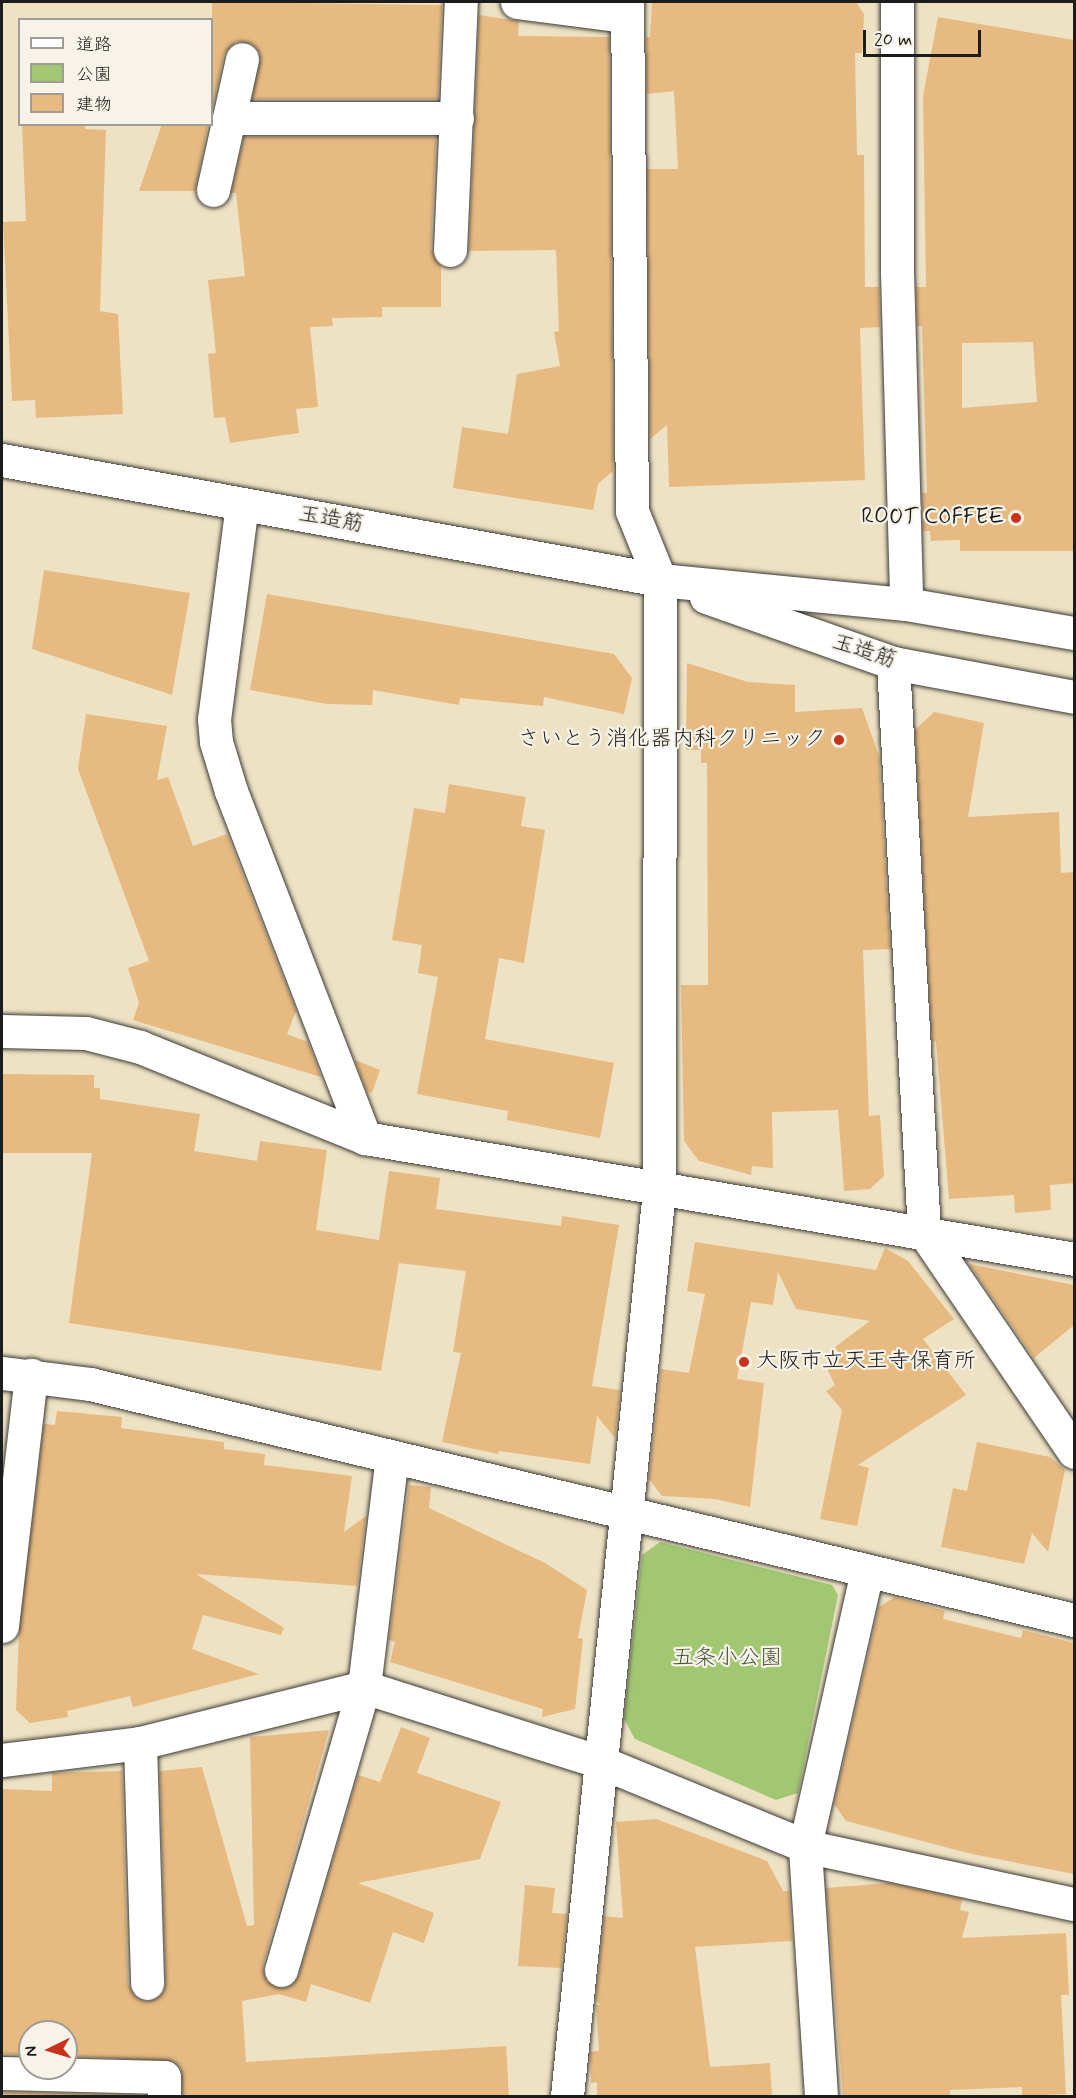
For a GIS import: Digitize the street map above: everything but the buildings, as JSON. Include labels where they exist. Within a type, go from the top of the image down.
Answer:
[{"type":"street","points":[[450,250],[461,2]]},
{"type":"street","points":[[517,2],[626,9],[632,511],[660,580],[659,1191],[603,1763],[567,2097]]},
{"type":"street","points":[[897,2],[897,272],[906,604]]},
{"type":"street","points":[[213,190],[242,59]]},
{"type":"street","points":[[229,118],[456,118]]},
{"type":"street","name":"玉造筋","points":[[2,460],[660,580],[906,604],[1074,633]]},
{"type":"street","points":[[242,504],[214,719],[216,742],[231,791],[365,1138]]},
{"type":"street","name":"玉造筋","points":[[660,580],[893,663],[1074,697]]},
{"type":"street","points":[[893,663],[924,1232],[1074,1452]]},
{"type":"street","points":[[2,1031],[86,1033],[140,1047],[365,1138],[659,1191],[924,1232],[1074,1259]]},
{"type":"street","points":[[2,1626],[16,1374],[90,1384],[1074,1620]]},
{"type":"street","points":[[281,1970],[364,1688],[392,1457]]},
{"type":"street","points":[[821,2097],[805,1846],[867,1571]]},
{"type":"street","points":[[2,1760],[140,1743],[364,1688],[603,1763],[805,1846],[1074,1904]]},
{"type":"street","points":[[140,1743],[147,1983]]},
{"type":"street","points":[[2,2073],[164,2077],[164,2097]]},
{"type":"green space","name":"五条小公園","points":[[660,1542],[832,1585],[838,1595],[798,1793],[776,1800],[635,1739],[624,1719],[642,1555]]},
{"type":"place","name":"ROOT COFFEE","points":[[1016,518]]},
{"type":"place","name":"さいとう消化器内科クリニック","points":[[839,740]]},
{"type":"place","name":"大阪市立天王寺保育所","points":[[744,1362]]}]
